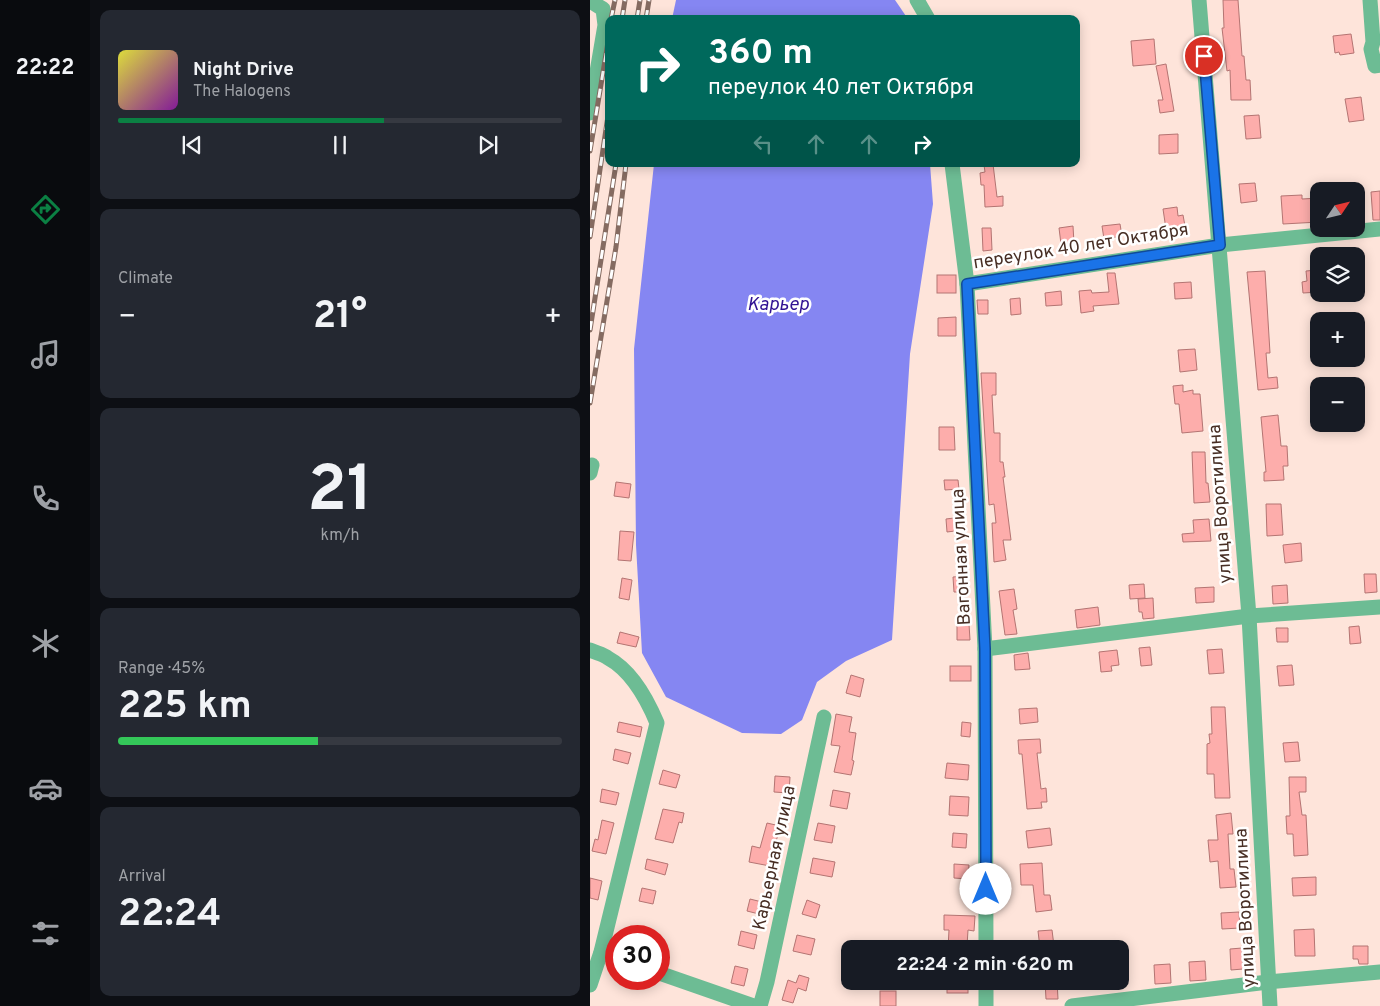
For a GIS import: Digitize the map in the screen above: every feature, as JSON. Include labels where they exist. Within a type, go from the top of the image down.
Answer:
[{"type":"street","points":[[917,0],[926,15]]},
{"type":"street","name":"улица Воротилина","points":[[1200,0],[1249,616],[1270,1006]]},
{"type":"street","points":[[1370,0],[1373,42],[1371,49],[1375,66],[1380,65]]},
{"type":"street","points":[[590,1],[603,9],[605,20]]},
{"type":"street","points":[[590,112],[605,30]]},
{"type":"street","name":"Вагонная улица","points":[[952,167],[967,284],[985,649],[986,940]]},
{"type":"street","name":"переулок 40 лет Октября","points":[[967,284],[1220,245],[1380,229]]},
{"type":"street","points":[[985,649],[1249,616],[1380,607]]},
{"type":"street","points":[[590,650],[609,658],[624,670],[638,686],[657,723],[601,952],[590,985]]},
{"type":"street","name":"Карьерная улица","points":[[760,1006],[824,717]]},
{"type":"street","points":[[601,952],[605,954]]},
{"type":"street","points":[[1072,1006],[1268,982],[1380,972]]},
{"type":"street","points":[[670,977],[754,1006]]},
{"type":"street","points":[[986,990],[986,1006]]},
{"type":"water","points":[[676,0],[895,0],[905,15],[673,15]]},
{"type":"water","name":"Карьер","points":[[654,167],[930,167],[933,204],[910,354],[892,640],[846,661],[817,682],[802,720],[781,734],[742,733],[666,697],[642,653],[636,545],[634,349]]},
{"type":"building","points":[[1223,0],[1238,0],[1242,56],[1244,56],[1246,80],[1250,80],[1251,100],[1231,100],[1230,70],[1227,71],[1222,28],[1224,28]]},
{"type":"building","points":[[1351,34],[1354,53],[1340,55],[1339,52],[1335,53],[1333,36]]},
{"type":"building","points":[[1154,39],[1156,64],[1133,66],[1131,41]]},
{"type":"building","points":[[1166,64],[1174,111],[1160,113],[1158,100],[1163,100],[1156,66]]},
{"type":"building","points":[[1361,97],[1364,120],[1349,122],[1345,99]]},
{"type":"building","points":[[1259,115],[1261,138],[1246,139],[1244,116]]},
{"type":"building","points":[[1178,134],[1178,153],[1159,154],[1159,135]]},
{"type":"building","points":[[984,167],[993,167],[997,197],[1003,196],[1003,206],[985,207],[984,185],[981,185],[980,173],[985,172]]},
{"type":"building","points":[[1255,183],[1257,201],[1241,203],[1239,184]]},
{"type":"building","points":[[1380,191],[1380,220],[1373,220],[1371,192]]},
{"type":"building","points":[[1302,195],[1302,199],[1310,199],[1310,222],[1283,224],[1281,196]]},
{"type":"building","points":[[1177,207],[1178,216],[1183,215],[1185,226],[1166,229],[1163,209]]},
{"type":"building","points":[[1120,224],[1122,236],[1104,239],[1102,226]]},
{"type":"building","points":[[1073,226],[1074,243],[1061,244],[1059,228]]},
{"type":"building","points":[[982,228],[991,228],[992,250],[983,251]]},
{"type":"building","points":[[1265,271],[1270,353],[1266,353],[1268,378],[1277,377],[1278,388],[1258,390],[1247,272]]},
{"type":"building","points":[[1306,271],[1310,271],[1310,293],[1303,293],[1302,282],[1307,281]]},
{"type":"building","points":[[1107,273],[1115,273],[1119,304],[1093,306],[1094,311],[1081,313],[1079,291],[1091,290],[1092,293],[1109,292]]},
{"type":"building","points":[[937,275],[956,275],[956,293],[937,293]]},
{"type":"building","points":[[1191,282],[1192,298],[1175,299],[1174,283]]},
{"type":"building","points":[[1061,291],[1062,305],[1046,306],[1045,293]]},
{"type":"building","points":[[1020,298],[1021,314],[1011,315],[1010,299]]},
{"type":"building","points":[[977,300],[988,300],[988,314],[978,314]]},
{"type":"building","points":[[956,317],[956,336],[938,336],[938,318]]},
{"type":"building","points":[[1195,349],[1197,370],[1180,372],[1178,350]]},
{"type":"building","points":[[981,373],[996,373],[996,395],[992,395],[994,433],[1000,433],[1000,462],[1003,462],[1005,477],[1003,477],[1011,540],[1003,540],[1006,560],[994,562],[992,523],[996,523],[994,504],[989,505]]},
{"type":"building","points":[[1183,385],[1183,392],[1193,390],[1193,394],[1200,394],[1203,431],[1182,433],[1179,404],[1175,404],[1173,386]]},
{"type":"building","points":[[1278,415],[1281,446],[1287,446],[1288,466],[1283,466],[1284,480],[1264,481],[1264,472],[1266,472],[1261,417]]},
{"type":"building","points":[[939,427],[954,427],[955,450],[939,450]]},
{"type":"building","points":[[1192,452],[1205,452],[1206,483],[1208,483],[1210,502],[1194,503]]},
{"type":"building","points":[[944,480],[958,480],[959,489],[945,490]]},
{"type":"building","points":[[616,482],[631,484],[629,498],[614,496]]},
{"type":"building","points":[[1266,504],[1281,504],[1283,535],[1267,536]]},
{"type":"building","points":[[962,517],[963,530],[947,532],[946,519]]},
{"type":"building","points":[[1209,519],[1211,541],[1183,542],[1182,534],[1194,533],[1193,520]]},
{"type":"building","points":[[620,531],[634,532],[631,561],[618,560]]},
{"type":"building","points":[[1301,543],[1302,561],[1285,563],[1283,545]]},
{"type":"building","points":[[1364,574],[1376,574],[1377,592],[1365,593]]},
{"type":"building","points":[[967,576],[968,592],[954,592],[953,577]]},
{"type":"building","points":[[622,578],[632,580],[629,600],[619,598]]},
{"type":"building","points":[[1144,584],[1145,598],[1130,599],[1129,585]]},
{"type":"building","points":[[1287,585],[1288,603],[1273,604],[1272,586]]},
{"type":"building","points":[[1214,587],[1214,602],[1196,603],[1195,588]]},
{"type":"building","points":[[1014,589],[1017,609],[1013,610],[1017,634],[1005,635],[999,591]]},
{"type":"building","points":[[1153,598],[1154,618],[1143,619],[1142,612],[1139,612],[1138,599]]},
{"type":"building","points":[[1098,607],[1100,625],[1077,628],[1075,610]]},
{"type":"building","points":[[957,624],[969,624],[970,640],[957,640]]},
{"type":"building","points":[[1359,626],[1361,643],[1350,644],[1349,627]]},
{"type":"building","points":[[1276,628],[1288,628],[1288,642],[1277,642]]},
{"type":"building","points":[[620,632],[639,637],[636,647],[617,643]]},
{"type":"building","points":[[1150,647],[1152,665],[1141,666],[1139,648]]},
{"type":"building","points":[[1222,649],[1224,673],[1209,674],[1207,650]]},
{"type":"building","points":[[1117,650],[1119,665],[1111,666],[1112,671],[1101,672],[1099,652]]},
{"type":"building","points":[[1028,653],[1030,669],[1015,670],[1014,655]]},
{"type":"building","points":[[1292,665],[1294,685],[1279,686],[1277,666]]},
{"type":"building","points":[[950,666],[971,666],[971,681],[950,681]]},
{"type":"building","points":[[851,675],[864,679],[860,697],[846,693]]},
{"type":"building","points":[[1211,707],[1225,707],[1230,798],[1215,798],[1214,774],[1207,774],[1207,744],[1210,743],[1209,734],[1212,734]]},
{"type":"building","points":[[1037,708],[1038,722],[1020,724],[1019,709]]},
{"type":"building","points":[[836,714],[852,717],[849,732],[856,733],[851,775],[834,772],[840,746],[831,745]]},
{"type":"building","points":[[619,722],[642,727],[640,737],[617,732]]},
{"type":"building","points":[[962,722],[971,723],[970,737],[961,736]]},
{"type":"building","points":[[1040,739],[1041,753],[1037,753],[1041,789],[1046,788],[1047,802],[1041,802],[1042,808],[1027,809],[1022,754],[1019,754],[1018,740]]},
{"type":"building","points":[[1298,742],[1300,761],[1285,762],[1283,743]]},
{"type":"building","points":[[615,749],[631,753],[628,764],[613,760]]},
{"type":"building","points":[[947,763],[969,765],[968,780],[945,778]]},
{"type":"building","points":[[663,770],[680,775],[676,788],[659,784]]},
{"type":"building","points":[[775,776],[790,777],[789,793],[774,792]]},
{"type":"building","points":[[1289,777],[1306,777],[1306,792],[1299,792],[1302,815],[1306,815],[1308,855],[1294,856],[1293,834],[1287,834],[1286,816],[1290,816]]},
{"type":"building","points":[[602,789],[619,793],[616,805],[600,802]]},
{"type":"building","points":[[833,790],[850,793],[847,809],[830,806]]},
{"type":"building","points":[[950,796],[969,797],[968,816],[949,815]]},
{"type":"building","points":[[663,809],[684,813],[682,823],[679,822],[673,843],[655,839]]},
{"type":"building","points":[[1231,813],[1233,834],[1228,834],[1230,869],[1234,869],[1236,887],[1220,888],[1218,861],[1210,862],[1208,840],[1218,840],[1216,815]]},
{"type":"building","points":[[602,820],[614,823],[606,854],[592,851],[595,839],[598,840]]},
{"type":"building","points":[[767,823],[780,826],[770,866],[749,862],[752,846],[760,848]]},
{"type":"building","points":[[818,823],[835,826],[832,843],[814,840]]},
{"type":"building","points":[[1050,828],[1052,845],[1028,848],[1026,831]]},
{"type":"building","points":[[953,833],[967,834],[966,848],[952,847]]},
{"type":"building","points":[[813,858],[835,862],[832,877],[810,873]]},
{"type":"building","points":[[647,859],[668,864],[665,875],[645,869]]},
{"type":"building","points":[[1042,863],[1044,895],[1050,895],[1052,910],[1036,912],[1033,885],[1021,885],[1020,864]]},
{"type":"building","points":[[954,864],[969,865],[968,879],[954,878]]},
{"type":"building","points":[[1316,877],[1316,895],[1293,896],[1292,878]]},
{"type":"building","points":[[590,878],[602,881],[598,900],[590,898]]},
{"type":"building","points":[[642,888],[656,891],[653,904],[639,901]]},
{"type":"building","points":[[750,899],[762,902],[759,914],[747,911]]},
{"type":"building","points":[[807,900],[820,905],[816,918],[802,914]]},
{"type":"building","points":[[1239,912],[1240,928],[1222,929],[1221,913]]},
{"type":"building","points":[[944,915],[975,916],[974,931],[968,930],[967,940],[948,940],[949,930],[944,930]]},
{"type":"building","points":[[1314,929],[1315,956],[1295,956],[1294,930]]},
{"type":"building","points":[[1052,930],[1053,940],[1039,940],[1038,931]]},
{"type":"building","points":[[741,931],[757,935],[754,949],[738,945]]},
{"type":"building","points":[[797,935],[815,939],[811,955],[793,951]]},
{"type":"building","points":[[1353,946],[1368,946],[1368,964],[1359,964],[1358,959],[1353,959]]},
{"type":"building","points":[[1242,948],[1243,969],[1231,970],[1230,949]]},
{"type":"building","points":[[1205,961],[1206,980],[1190,981],[1189,962]]},
{"type":"building","points":[[1170,964],[1171,983],[1155,984],[1154,965]]},
{"type":"building","points":[[735,966],[748,969],[744,986],[731,983]]},
{"type":"building","points":[[799,975],[809,978],[806,991],[798,988],[793,1003],[782,1000],[788,980],[796,983]]},
{"type":"building","points":[[947,990],[968,990],[968,993],[947,993]]},
{"type":"building","points":[[1046,990],[1058,990],[1058,999],[1046,999]]},
{"type":"building","points":[[880,991],[896,991],[896,1006],[880,1006]]},
{"type":"railway","points":[[612,15],[615,0]]},
{"type":"railway","points":[[623,15],[625,0]]},
{"type":"railway","points":[[638,15],[640,0]]},
{"type":"railway","points":[[647,15],[649,0]]},
{"type":"railway","points":[[590,151],[605,60]]},
{"type":"railway","points":[[590,237],[605,136]]},
{"type":"railway","points":[[590,330],[616,167]]},
{"type":"railway","points":[[590,403],[616,247],[626,167]]},
{"type":"route","points":[[986,889],[985,649],[967,284],[1220,245],[1204,56]]}]
